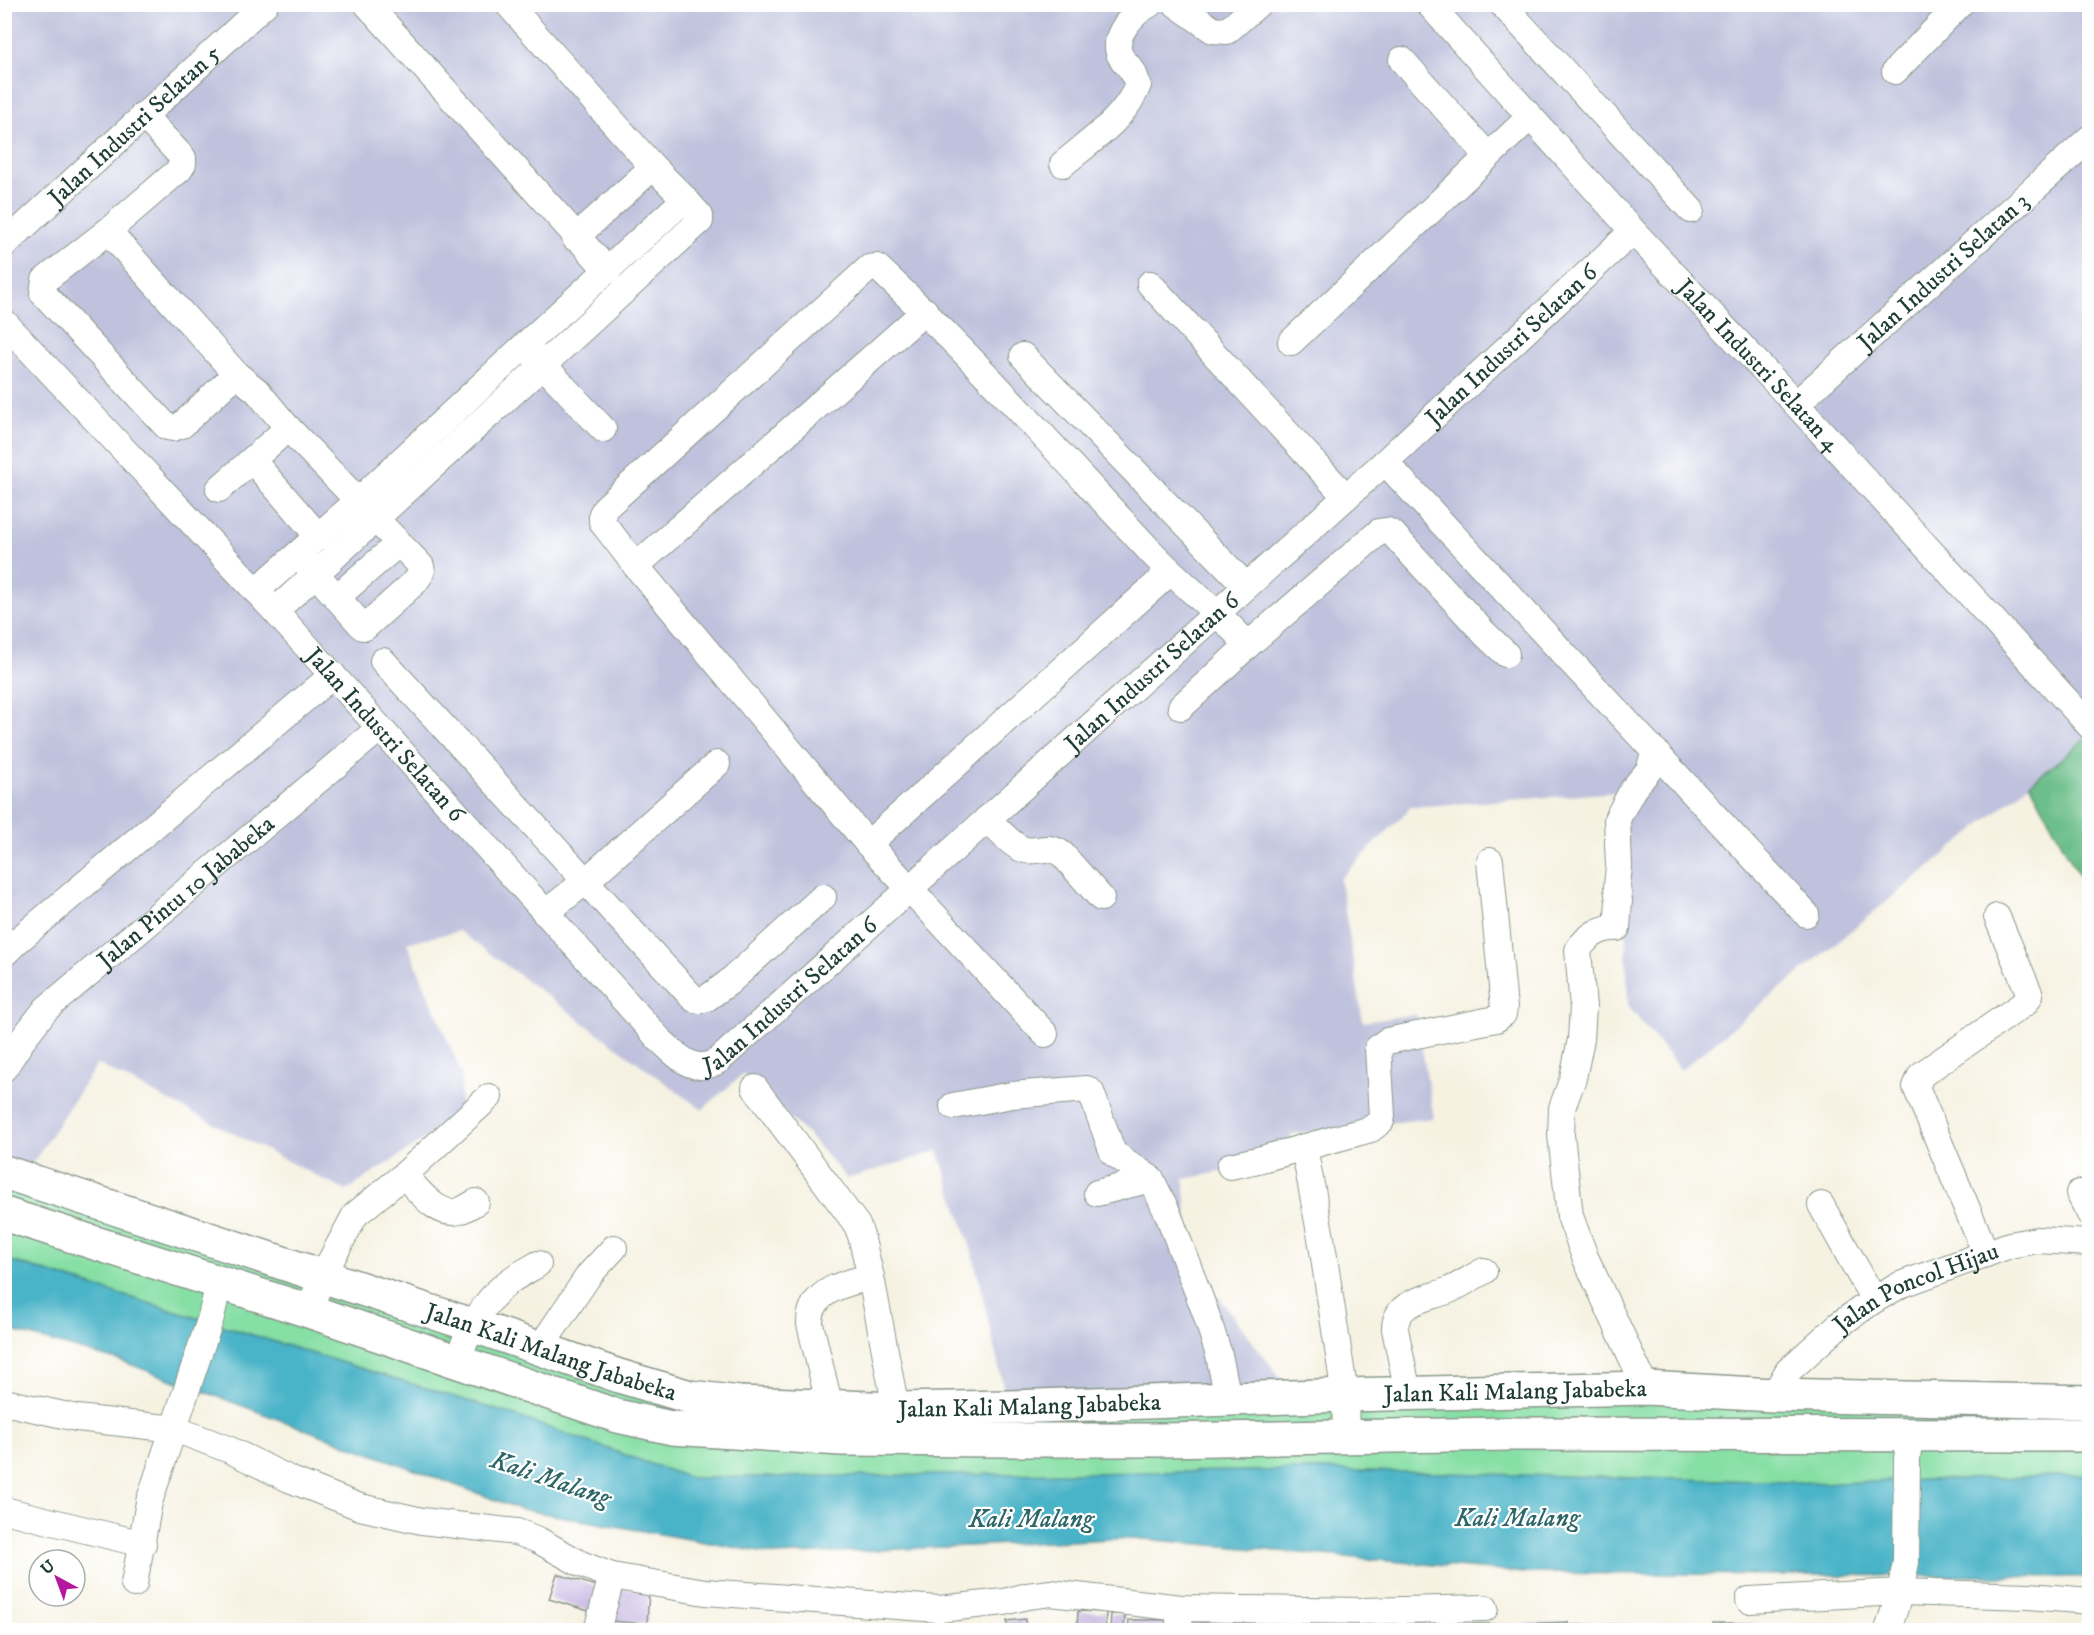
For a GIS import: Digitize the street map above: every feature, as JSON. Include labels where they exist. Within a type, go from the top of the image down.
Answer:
[{"type":"main road","name":"Jalan Kali Malang Jababeka","points":[[4,1172],[472,1325],[611,1374],[690,1396],[740,1403],[896,1409],[1034,1407],[1228,1398],[1646,1388],[1774,1395],[2090,1402]]},
{"type":"main road","name":"Jalan Kali Malang Jababeka","points":[[4,1214],[309,1311],[617,1416],[672,1428],[841,1439],[1158,1440],[1506,1434],[1908,1447],[2090,1435]]},
{"type":"street","name":"Jalan Industri Selatan 5","points":[[4,245],[265,4]]},
{"type":"street","points":[[367,4],[575,238],[634,283]]},
{"type":"street","points":[[275,611],[700,221],[700,216],[685,199],[653,167],[508,4]]},
{"type":"street","points":[[1063,164],[1105,128],[1134,95],[1138,85],[1132,71],[1119,54],[1118,40],[1123,29],[1131,20],[1150,4]]},
{"type":"street","points":[[1176,4],[1214,30],[1227,31],[1258,4]]},
{"type":"street","name":"Jalan Industri Selatan 4","points":[[1429,4],[1633,231],[1796,404],[2090,726]]},
{"type":"street","points":[[1502,4],[1690,210]]},
{"type":"street","points":[[1895,71],[1946,9]]},
{"type":"street","points":[[1402,60],[1488,156]]},
{"type":"street","points":[[143,115],[183,158],[183,164],[179,170],[108,231],[45,280],[43,292],[166,427],[173,428],[182,425],[236,374]]},
{"type":"street","points":[[1291,342],[1530,117]]},
{"type":"street","name":"Jalan Industri Selatan 3","points":[[1796,404],[2087,146]]},
{"type":"street","points":[[575,238],[653,167]]},
{"type":"street","points":[[256,591],[319,537],[685,199]]},
{"type":"street","points":[[108,231],[236,374],[257,391],[288,428],[421,566],[422,572],[415,582],[365,627],[361,626],[298,555]]},
{"type":"street","name":"Jalan Industri Selatan 6","points":[[4,322],[275,611],[659,1039],[687,1063],[702,1067],[719,1060],[1385,462],[1633,231]]},
{"type":"street","points":[[1045,1034],[868,844],[636,566],[602,522],[602,514],[606,507],[868,268],[877,267],[925,311],[1170,572],[1248,645]]},
{"type":"street","points":[[1149,284],[1346,497]]},
{"type":"street","points":[[636,566],[925,311]]},
{"type":"street","points":[[525,345],[603,429]]},
{"type":"street","points":[[1023,356],[1246,586]]},
{"type":"street","points":[[219,489],[288,428]]},
{"type":"street","points":[[252,460],[319,537]]},
{"type":"street","points":[[1385,462],[1806,914]]},
{"type":"street","points":[[1181,707],[1248,645],[1379,532],[1387,531],[1393,534],[1506,654]]},
{"type":"street","points":[[337,597],[399,543]]},
{"type":"street","points":[[868,844],[1170,572]]},
{"type":"street","points":[[383,661],[693,999],[707,998],[728,983],[823,897]]},
{"type":"street","points":[[4,954],[333,675]]},
{"type":"street","name":"Jalan Pintu 10 Jababeka","points":[[4,1068],[46,1009],[380,728]]},
{"type":"street","points":[[1646,1388],[1585,1257],[1570,1216],[1561,1135],[1563,1108],[1573,1078],[1581,1039],[1583,1007],[1578,950],[1588,937],[1609,927],[1617,928],[1619,866],[1617,819],[1633,789],[1649,770],[1655,752]]},
{"type":"street","points":[[545,913],[586,881],[717,764]]},
{"type":"street","points":[[987,819],[1019,848],[1055,849],[1101,898]]},
{"type":"street","points":[[1230,1166],[1371,1129],[1381,1121],[1378,1048],[1384,1043],[1496,1019],[1503,1014],[1500,945],[1490,861]]},
{"type":"street","points":[[1986,1254],[1916,1087],[1921,1075],[2025,1003],[2030,994],[1997,917]]},
{"type":"street","points":[[755,1088],[857,1225],[871,1276],[896,1409]]},
{"type":"street","points":[[953,1106],[1012,1095],[1089,1090],[1093,1093],[1115,1155],[1151,1179],[1168,1215],[1206,1314],[1219,1354],[1228,1398]]},
{"type":"street","points":[[309,1311],[322,1276],[355,1215],[404,1175],[489,1097]]},
{"type":"street","points":[[1304,1147],[1321,1238],[1345,1395],[1346,1437]]},
{"type":"street","points":[[404,1175],[424,1196],[447,1212],[458,1211],[476,1202]]},
{"type":"street","points":[[1097,1193],[1151,1179]]},
{"type":"street","points":[[1821,1205],[1874,1300]]},
{"type":"street","name":"Jalan Poncol Hijau","points":[[1774,1395],[1788,1371],[1840,1324],[1900,1285],[2010,1245],[2037,1240],[2090,1243]]},
{"type":"street","points":[[540,1348],[589,1275],[614,1248]]},
{"type":"street","points":[[456,1362],[472,1325],[500,1288],[538,1264]]},
{"type":"street","points":[[1408,1393],[1395,1329],[1398,1312],[1408,1305],[1449,1290],[1484,1270]]},
{"type":"street","points":[[830,1407],[810,1324],[811,1312],[820,1297],[855,1280],[871,1276]]},
{"type":"street","points":[[134,1584],[150,1502],[211,1317],[219,1283]]},
{"type":"street","points":[[4,1402],[77,1418],[177,1422],[289,1479],[360,1508],[422,1521],[518,1532],[538,1540],[581,1564],[612,1576],[705,1592],[939,1610],[1005,1602],[1052,1593],[1180,1619],[1485,1608]]},
{"type":"street","points":[[1888,1630],[1900,1592],[1906,1562],[1908,1447]]},
{"type":"street","points":[[4,1510],[143,1544]]},
{"type":"street","points":[[597,1630],[612,1576]]},
{"type":"street","points":[[1749,1600],[1900,1592],[2030,1596],[2090,1602]]},
{"type":"shaded area","points":[[4,5],[2089,5],[2089,736],[1681,1070],[1628,1006],[1621,792],[1411,807],[1340,879],[1363,1022],[1416,1014],[1434,1118],[1291,1134],[1291,1159],[1184,1179],[1192,1262],[1294,1396],[1008,1407],[973,1255],[938,1151],[847,1179],[811,1138],[743,1074],[702,1110],[459,931],[407,943],[462,1075],[460,1108],[425,1139],[346,1191],[97,1064],[23,1178],[5,1172]]},
{"type":"green space","points":[[2089,736],[2089,894],[2030,784]]},
{"type":"green space","points":[[5,1172],[690,1397],[2089,1402],[2089,1475],[1835,1483],[1321,1470],[690,1478],[510,1414],[5,1259]]},
{"type":"water","name":"Kali Malang","points":[[4,1259],[510,1414],[690,1478],[1321,1470],[1835,1483],[2089,1475],[2089,1577],[1524,1573],[1133,1538],[777,1555],[520,1509],[124,1362],[5,1329]]},
{"type":"building","points":[[557,1574],[600,1587],[592,1612],[549,1599]]},
{"type":"building","points":[[613,1588],[649,1591],[647,1624],[611,1621]]},
{"type":"building","points":[[1078,1611],[1106,1612],[1105,1630],[1077,1630]]},
{"type":"building","points":[[1111,1614],[1125,1614],[1124,1630],[1110,1630]]},
{"type":"building","points":[[1025,1619],[1026,1630],[1008,1630],[1007,1621]]},
{"type":"building","points":[[1425,1619],[1425,1630],[1367,1630],[1367,1620]]},
{"type":"building","points":[[1129,1620],[1168,1620],[1168,1630],[1128,1630]]},
{"type":"building","points":[[1249,1620],[1249,1630],[1219,1630],[1219,1621]]},
{"type":"building","points":[[1185,1621],[1216,1623],[1216,1630],[1184,1630]]},
{"type":"building","points":[[1258,1621],[1300,1622],[1300,1630],[1257,1630]]},
{"type":"building","points":[[1568,1622],[1568,1630],[1524,1630],[1524,1624]]},
{"type":"building","points":[[1713,1623],[1754,1623],[1754,1630],[1713,1630]]},
{"type":"building","points":[[1452,1624],[1510,1624],[1510,1630],[1453,1630]]},
{"type":"building","points":[[1598,1624],[1598,1630],[1573,1630],[1572,1625]]},
{"type":"building","points":[[1603,1624],[1630,1625],[1629,1630],[1602,1630]]},
{"type":"building","points":[[1633,1626],[1672,1626],[1671,1630],[1633,1630]]}]
